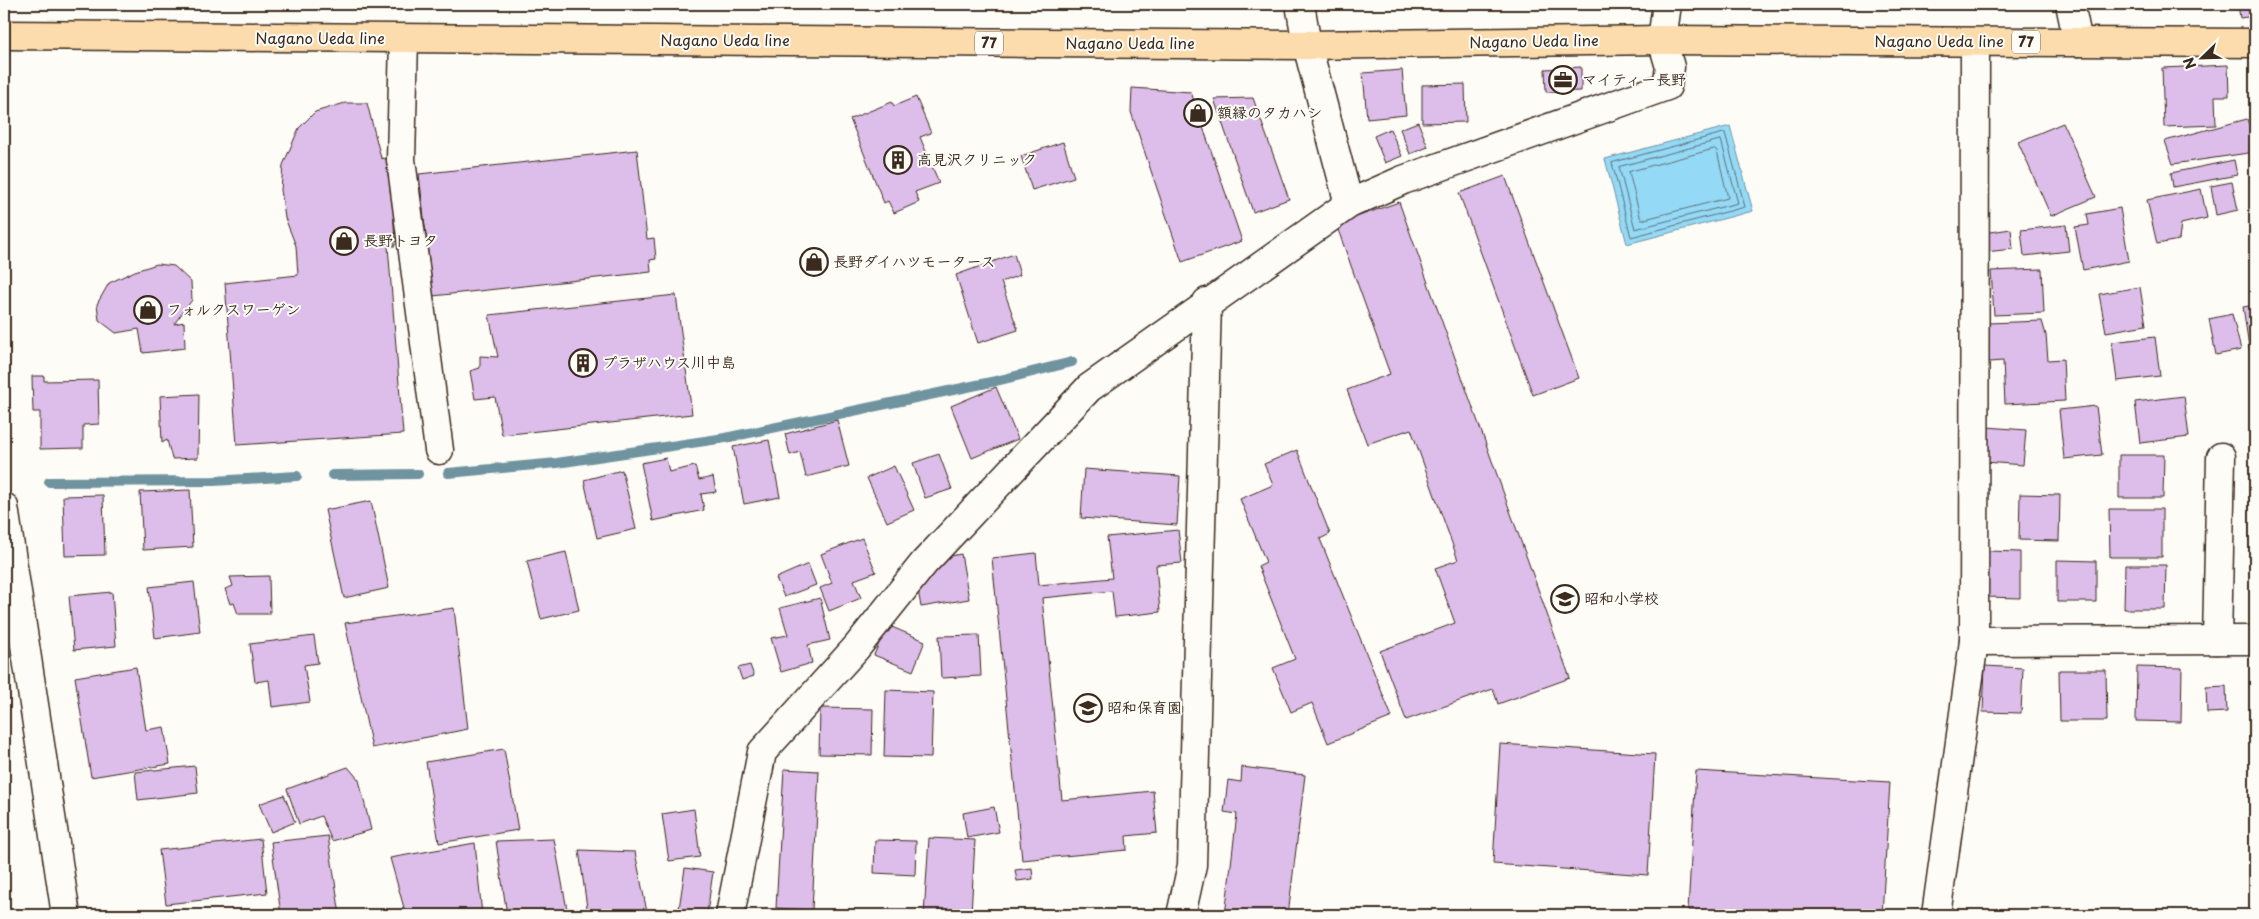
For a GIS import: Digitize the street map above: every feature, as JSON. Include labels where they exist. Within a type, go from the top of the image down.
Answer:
[{"type":"main road","name":"Nagano Ueda line","points":[[4,35],[1307,45],[1662,40],[2255,43]]},
{"type":"street","points":[[1300,4],[1307,45],[1349,204]]},
{"type":"street","points":[[730,915],[762,752],[856,648],[924,563],[1089,388],[1207,302],[1349,204],[1403,180],[1667,86],[1670,67],[1662,40],[1667,4]]},
{"type":"street","points":[[2070,4],[2078,42]]},
{"type":"street","points":[[404,39],[401,160],[439,450]]},
{"type":"street","points":[[1936,915],[1974,641],[1975,43]]},
{"type":"street","points":[[1182,915],[1192,865],[1207,302]]},
{"type":"street","points":[[2217,640],[2221,457]]},
{"type":"street","points":[[4,507],[66,915]]},
{"type":"street","points":[[1974,641],[2255,640]]},
{"type":"water","points":[[1730,126],[1753,211],[1627,244],[1605,159]]},
{"type":"building","points":[[2238,4],[2255,4],[2255,16],[2240,18]]},
{"type":"building","points":[[2228,65],[2229,96],[2215,96],[2216,125],[2164,127],[2162,68]]},
{"type":"building","name":"マイティー長野","points":[[1581,67],[1581,91],[1546,92],[1545,69]]},
{"type":"building","points":[[1402,70],[1406,115],[1367,119],[1363,73]]},
{"type":"building","points":[[1465,84],[1466,122],[1422,123],[1422,85]]},
{"type":"building","points":[[1132,88],[1191,92],[1242,241],[1182,262],[1131,112]]},
{"type":"building","name":"高見沢クリニック","points":[[916,97],[931,133],[920,137],[939,183],[915,192],[919,202],[894,213],[888,201],[884,203],[850,119],[892,102],[894,106]]},
{"type":"building","points":[[1253,98],[1289,199],[1253,212],[1214,99]]},
{"type":"building","points":[[345,103],[367,103],[381,158],[391,160],[395,246],[388,246],[403,434],[237,445],[225,283],[298,275],[296,246],[285,218],[281,190],[283,165],[299,128],[315,112]]},
{"type":"building","points":[[2247,119],[2255,141],[2255,152],[2173,164],[2165,141]]},
{"type":"building","points":[[1418,122],[1428,147],[1410,154],[1400,129]]},
{"type":"building","points":[[2063,123],[2096,197],[2051,216],[2018,142]]},
{"type":"building","points":[[1390,129],[1402,156],[1385,163],[1374,136]]},
{"type":"building","points":[[1063,142],[1074,177],[1032,190],[1021,156]]},
{"type":"building","points":[[637,150],[647,239],[654,238],[656,259],[650,260],[651,272],[433,296],[419,174]]},
{"type":"building","points":[[2234,160],[2237,175],[2173,187],[2171,173]]},
{"type":"building","points":[[1505,176],[1579,378],[1533,395],[1459,193]]},
{"type":"building","points":[[2232,182],[2238,210],[2216,215],[2211,186]]},
{"type":"building","points":[[2201,189],[2207,218],[2181,224],[2179,240],[2157,244],[2147,200]]},
{"type":"building","points":[[1399,202],[1570,678],[1498,704],[1493,689],[1406,720],[1380,651],[1455,623],[1435,568],[1458,560],[1411,429],[1367,444],[1347,390],[1390,374],[1336,224]]},
{"type":"building","points":[[2120,208],[2129,261],[2083,270],[2075,227],[2089,225],[2087,214]]},
{"type":"building","points":[[2066,225],[2069,251],[2024,256],[2021,230]]},
{"type":"building","points":[[2011,229],[2013,249],[1985,252],[1983,233]]},
{"type":"building","points":[[1014,254],[1020,275],[1001,282],[1018,330],[978,343],[956,275]]},
{"type":"building","points":[[157,264],[174,266],[191,282],[192,300],[174,324],[184,322],[185,348],[143,353],[139,329],[116,333],[99,320],[97,304],[109,283],[135,271]]},
{"type":"building","points":[[2042,269],[2044,313],[1994,315],[1991,271]]},
{"type":"building","points":[[2140,287],[2146,325],[2106,332],[2099,294]]},
{"type":"building","name":"プラザハウス川中島","points":[[676,295],[692,414],[502,435],[495,397],[475,399],[470,371],[480,368],[480,356],[498,357],[489,315]]},
{"type":"building","points":[[2255,305],[2255,352],[2250,353],[2243,307]]},
{"type":"building","points":[[2232,314],[2241,350],[2216,355],[2209,319]]},
{"type":"building","points":[[2042,321],[2046,335],[2048,360],[2063,359],[2065,401],[2005,404],[2003,361],[1989,362],[1987,323]]},
{"type":"building","points":[[2155,337],[2160,376],[2117,381],[2112,342]]},
{"type":"building","points":[[32,376],[44,376],[44,381],[98,380],[99,424],[83,425],[83,448],[40,449],[40,412],[33,412]]},
{"type":"building","points":[[996,387],[1018,439],[972,458],[951,406]]},
{"type":"building","points":[[199,394],[198,458],[172,459],[167,440],[162,443],[160,396]]},
{"type":"building","points":[[2184,396],[2189,437],[2140,443],[2135,402]]},
{"type":"building","points":[[2096,406],[2102,455],[2064,459],[2059,410]]},
{"type":"building","points":[[837,420],[849,466],[806,477],[800,452],[790,455],[785,434]]},
{"type":"building","points":[[1987,427],[2026,430],[2023,465],[1985,462]]},
{"type":"building","points":[[769,440],[780,497],[744,504],[733,447]]},
{"type":"building","points":[[1297,450],[1330,534],[1320,539],[1392,717],[1328,743],[1312,703],[1291,712],[1273,668],[1295,659],[1258,566],[1266,562],[1240,499],[1273,485],[1264,464]]},
{"type":"building","points":[[939,454],[952,489],[925,498],[913,463]]},
{"type":"building","points":[[2119,455],[2164,455],[2163,498],[2119,498]]},
{"type":"building","points":[[666,458],[669,472],[695,466],[699,480],[713,477],[716,492],[701,494],[704,510],[653,521],[641,463]]},
{"type":"building","points":[[894,466],[914,510],[887,522],[867,478]]},
{"type":"building","points":[[1084,469],[1180,476],[1177,525],[1081,518]]},
{"type":"building","points":[[622,470],[636,529],[597,538],[584,480]]},
{"type":"building","points":[[190,490],[193,547],[143,550],[140,492]]},
{"type":"building","points":[[2020,494],[2060,495],[2059,541],[2019,540]]},
{"type":"building","points":[[103,495],[105,555],[65,556],[63,496]]},
{"type":"building","points":[[371,501],[389,588],[344,598],[325,510]]},
{"type":"building","points":[[2109,509],[2162,509],[2162,557],[2110,557]]},
{"type":"building","points":[[1178,530],[1182,563],[1156,565],[1160,612],[1115,617],[1112,591],[1042,598],[1062,800],[1153,791],[1157,833],[1126,836],[1127,850],[1022,860],[992,558],[1036,553],[1039,585],[1112,578],[1107,537]]},
{"type":"building","points":[[862,538],[876,572],[854,580],[861,598],[829,611],[820,588],[832,583],[821,554]]},
{"type":"building","points":[[1987,551],[2020,552],[2020,598],[1986,597]]},
{"type":"building","points":[[566,552],[579,610],[541,619],[527,561]]},
{"type":"building","points":[[961,554],[969,599],[921,607],[917,584],[940,558]]},
{"type":"building","points":[[2057,560],[2096,561],[2096,602],[2057,602]]},
{"type":"building","points":[[808,564],[816,585],[784,597],[776,578]]},
{"type":"building","points":[[2125,565],[2166,565],[2165,609],[2124,609]]},
{"type":"building","points":[[269,576],[270,614],[238,614],[234,603],[230,604],[225,589],[233,586],[230,577]]},
{"type":"building","points":[[194,582],[200,632],[155,638],[149,587]]},
{"type":"building","points":[[112,592],[116,646],[74,650],[69,596]]},
{"type":"building","points":[[820,598],[830,640],[808,645],[812,663],[781,672],[771,638],[788,635],[780,608]]},
{"type":"building","points":[[454,608],[468,729],[372,748],[345,623]]},
{"type":"building","points":[[887,625],[925,641],[913,671],[874,655]]},
{"type":"building","points":[[979,635],[981,676],[941,678],[939,636]]},
{"type":"building","points":[[314,636],[318,663],[304,665],[310,702],[272,707],[269,680],[255,682],[250,644]]},
{"type":"building","points":[[750,665],[754,676],[742,680],[738,668]]},
{"type":"building","points":[[1985,666],[2023,668],[2021,713],[1983,712]]},
{"type":"building","points":[[136,667],[146,730],[164,727],[170,764],[91,777],[75,677]]},
{"type":"building","points":[[2137,667],[2182,668],[2181,722],[2136,721]]},
{"type":"building","points":[[2059,670],[2106,670],[2107,721],[2060,721]]},
{"type":"building","points":[[2226,686],[2227,712],[2207,713],[2206,687]]},
{"type":"building","points":[[886,690],[933,692],[931,758],[884,757]]},
{"type":"building","points":[[820,708],[873,709],[872,755],[819,754]]},
{"type":"building","points":[[1500,744],[1655,754],[1648,875],[1493,864]]},
{"type":"building","points":[[504,749],[518,830],[439,843],[426,762]]},
{"type":"building","points":[[195,766],[198,793],[138,800],[135,772]]},
{"type":"building","points":[[348,767],[359,780],[371,830],[332,841],[321,816],[299,824],[287,789]]},
{"type":"building","points":[[1242,767],[1305,775],[1288,915],[1225,915],[1237,814],[1224,812],[1228,780],[1241,782]]},
{"type":"building","points":[[784,769],[819,771],[812,910],[776,908]]},
{"type":"building","points":[[1696,771],[1890,782],[1882,915],[1784,915],[1688,910]]},
{"type":"building","points":[[284,795],[295,822],[271,832],[259,804]]},
{"type":"building","points":[[994,807],[999,832],[967,838],[963,813]]},
{"type":"building","points":[[694,809],[700,857],[669,861],[662,814]]},
{"type":"building","points":[[328,836],[340,915],[281,915],[271,842]]},
{"type":"building","points":[[929,838],[975,840],[971,915],[924,915]]},
{"type":"building","points":[[261,839],[267,893],[166,904],[159,850]]},
{"type":"building","points":[[554,839],[568,915],[507,915],[496,841]]},
{"type":"building","points":[[875,840],[916,841],[915,875],[874,873]]},
{"type":"building","points":[[475,843],[482,915],[406,915],[390,858]]},
{"type":"building","points":[[579,850],[635,852],[647,912],[626,915],[588,915]]},
{"type":"building","points":[[685,868],[713,872],[707,913],[679,909]]},
{"type":"building","points":[[1032,868],[1033,879],[1017,881],[1015,870]]},
{"type":"waterway","points":[[448,473],[557,463],[725,438],[996,381],[1072,362]]},
{"type":"waterway","points":[[332,475],[418,474]]},
{"type":"waterway","points":[[49,482],[214,481],[297,476]]},
{"type":"place","name":"マイティー長野","points":[[1563,80]]},
{"type":"place","name":"額縁のタカハシ","points":[[1198,113]]},
{"type":"place","name":"高見沢クリニック","points":[[898,160]]},
{"type":"place","name":"長野トヨタ","points":[[344,241]]},
{"type":"place","name":"長野ダイハツモータース","points":[[814,262]]},
{"type":"place","name":"フォルクスワーゲン","points":[[148,310]]},
{"type":"place","name":"プラザハウス川中島","points":[[583,363]]},
{"type":"place","name":"昭和小学校","points":[[1565,599]]},
{"type":"place","name":"昭和保育園","points":[[1088,708]]}]
